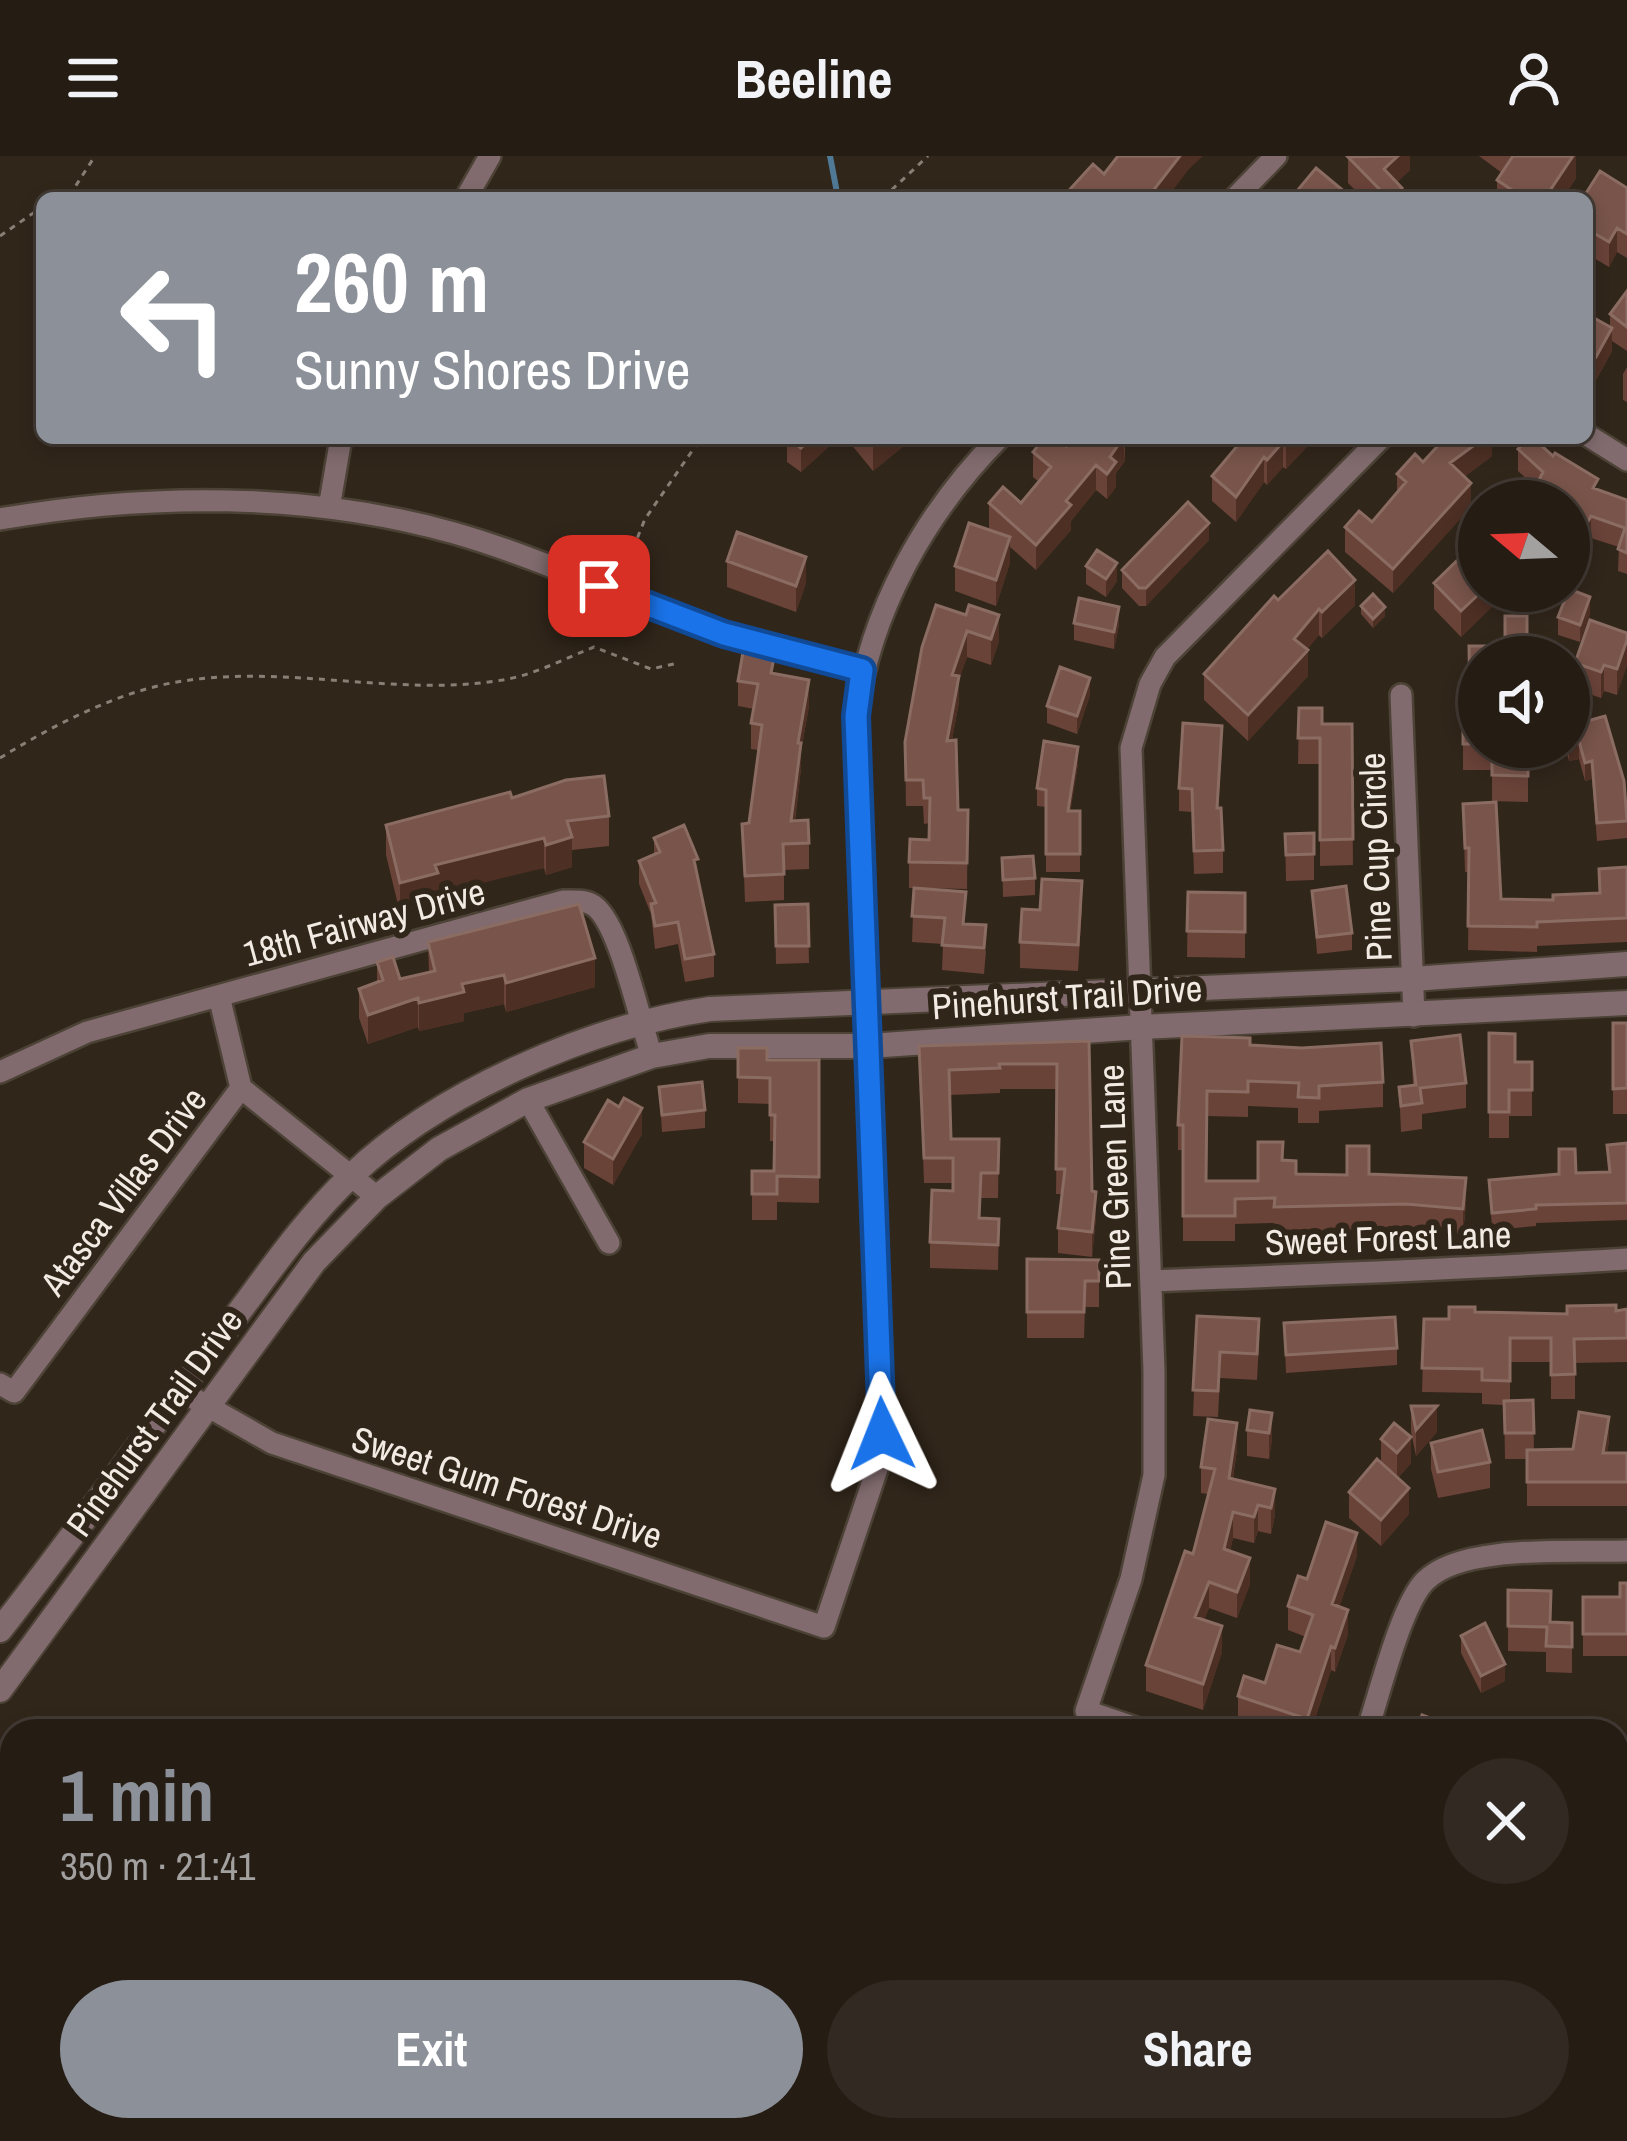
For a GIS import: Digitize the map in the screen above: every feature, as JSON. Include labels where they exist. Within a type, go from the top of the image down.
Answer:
[{"type":"street","points":[[469,192],[490,156]]},
{"type":"street","points":[[1241,192],[1276,156]]},
{"type":"street","points":[[1593,439],[1627,460]]},
{"type":"street","points":[[329,508],[340,444]]},
{"type":"street","points":[[869,1046],[856,716],[862,670],[920,538],[958,482],[993,444]]},
{"type":"street","name":"Pine Green Lane","points":[[1110,1719],[1086,1711],[1131,1579],[1154,1475],[1131,748],[1150,684],[1165,658],[1375,444]]},
{"type":"street","points":[[0,519],[78,506],[222,502],[329,508],[456,533],[724,634],[862,670]]},
{"type":"street","name":"Pine Cup Circle","points":[[1401,695],[1414,1016]]},
{"type":"street","name":"18th Fairway Drive","points":[[0,1072],[87,1031],[563,901],[589,902],[602,912],[614,935],[652,1056]]},
{"type":"street","name":"Pinehurst Trail Drive","points":[[3,1621],[291,1244],[351,1176],[408,1131],[512,1070],[639,1023],[710,1009],[1412,979],[1627,964]]},
{"type":"street","points":[[219,996],[242,1088],[377,1197]]},
{"type":"street","name":"Pinehurst Trail Drive","points":[[1,1688],[314,1262],[377,1197],[439,1149],[529,1100],[652,1056],[709,1046],[869,1046],[1627,1003]]},
{"type":"street","name":"Sweet Gum Forest Drive","points":[[179,1390],[272,1443],[824,1627],[878,1469],[882,1434],[869,1046]]},
{"type":"street","name":"Atasca Villas Drive","points":[[7,1388],[242,1088]]},
{"type":"street","points":[[529,1100],[609,1243]]},
{"type":"street","name":"Sweet Forest Lane","points":[[1151,1281],[1421,1273],[1627,1259]]},
{"type":"street","points":[[1371,1719],[1410,1606],[1425,1581],[1448,1566],[1476,1558],[1627,1551]]},
{"type":"street","points":[[3,1621],[37,1642]]},
{"type":"path","points":[[69,192],[95,156]]},
{"type":"path","points":[[889,192],[928,156]]},
{"type":"path","points":[[0,236],[36,211]]},
{"type":"path","points":[[622,574],[645,519],[696,444]]},
{"type":"path","points":[[0,758],[68,722],[173,682],[279,676],[474,682],[539,670],[594,647],[651,669],[678,663]]},
{"type":"building","points":[[1118,156],[1180,156],[1152,192],[1067,192],[1093,164],[1104,174]]},
{"type":"building","points":[[1398,156],[1384,169],[1402,188],[1382,192],[1348,157]]},
{"type":"building","points":[[1513,156],[1573,156],[1549,192],[1515,192],[1497,180]]},
{"type":"building","points":[[1316,168],[1345,192],[1296,192]]},
{"type":"building","points":[[1600,171],[1627,188],[1627,234],[1617,228],[1609,242],[1593,233],[1593,192],[1587,192]]},
{"type":"building","points":[[1627,291],[1627,327],[1610,314]]},
{"type":"building","points":[[1593,317],[1612,328],[1593,355]]},
{"type":"building","points":[[1039,444],[1119,444],[1110,457],[1116,462],[1107,474],[1096,465],[1066,501],[1071,505],[1036,545],[989,503],[1003,487],[1021,503],[1051,467],[1033,452]]},
{"type":"building","points":[[1239,444],[1281,444],[1267,460],[1264,457],[1236,497],[1212,476]]},
{"type":"building","points":[[1440,444],[1476,444],[1450,463],[1468,480],[1458,480],[1458,497],[1393,569],[1345,527],[1359,511],[1372,522],[1406,482],[1397,474],[1415,454],[1423,462]]},
{"type":"building","points":[[1523,444],[1540,444],[1598,479],[1593,488],[1627,500],[1627,553],[1618,549],[1625,528],[1590,518],[1590,480],[1539,480],[1543,472],[1518,449]]},
{"type":"building","points":[[1188,502],[1209,523],[1146,588],[1139,588],[1122,570]]},
{"type":"building","points":[[969,523],[1010,537],[996,580],[955,566]]},
{"type":"building","points":[[737,532],[806,557],[796,586],[727,561]]},
{"type":"building","points":[[1097,550],[1117,563],[1106,579],[1086,566]]},
{"type":"building","points":[[1328,551],[1355,580],[1322,612],[1319,609],[1294,639],[1308,650],[1248,715],[1204,674],[1274,596],[1278,600]]},
{"type":"building","points":[[1458,560],[1458,608],[1434,583]]},
{"type":"building","points":[[1373,594],[1385,607],[1373,619],[1361,606]]},
{"type":"building","points":[[1079,598],[1119,607],[1114,632],[1074,623]]},
{"type":"building","points":[[936,605],[966,615],[969,605],[999,615],[991,639],[967,631],[952,675],[959,676],[947,741],[956,740],[958,810],[968,810],[967,863],[909,862],[910,839],[929,840],[930,798],[924,798],[923,780],[906,780],[905,742],[922,647]]},
{"type":"building","points":[[1560,612],[1585,612],[1580,625],[1558,617]]},
{"type":"building","points":[[1505,616],[1527,616],[1527,636],[1505,636]]},
{"type":"building","points":[[1590,620],[1627,633],[1617,669],[1604,665],[1601,672],[1590,668],[1590,636],[1584,636]]},
{"type":"building","points":[[743,652],[774,658],[771,673],[809,680],[791,821],[808,820],[809,843],[783,844],[784,874],[745,876],[742,824],[749,823],[762,725],[751,723],[758,684],[738,681]]},
{"type":"building","points":[[1060,667],[1090,678],[1077,716],[1047,706]]},
{"type":"building","points":[[1299,708],[1322,708],[1322,724],[1352,724],[1353,839],[1320,840],[1320,738],[1298,738]]},
{"type":"building","points":[[1605,716],[1624,781],[1627,821],[1597,823],[1590,720]]},
{"type":"building","points":[[1183,723],[1222,726],[1217,808],[1221,808],[1223,850],[1194,851],[1192,789],[1179,788]]},
{"type":"building","points":[[1044,741],[1078,747],[1068,811],[1080,811],[1080,854],[1046,854],[1046,790],[1037,788]]},
{"type":"building","points":[[1492,768],[1528,768],[1528,776],[1492,775]]},
{"type":"building","points":[[604,776],[609,816],[567,821],[572,837],[546,845],[544,838],[435,865],[438,873],[400,883],[386,825],[510,792],[512,798],[566,780]]},
{"type":"building","points":[[1496,802],[1501,899],[1553,900],[1553,895],[1600,893],[1599,869],[1627,867],[1627,918],[1537,922],[1537,927],[1468,926],[1469,848],[1465,848],[1463,804]]},
{"type":"building","points":[[684,825],[698,859],[694,860],[714,954],[685,959],[678,922],[655,926],[651,904],[656,903],[639,861],[660,852],[654,838]]},
{"type":"building","points":[[1314,833],[1314,854],[1286,855],[1285,834]]},
{"type":"building","points":[[1033,856],[1035,878],[1003,880],[1002,858]]},
{"type":"building","points":[[1042,879],[1082,881],[1078,945],[1020,942],[1022,909],[1040,910]]},
{"type":"building","points":[[1346,886],[1352,933],[1317,937],[1312,891]]},
{"type":"building","points":[[914,888],[966,892],[963,924],[986,925],[984,948],[942,945],[945,918],[912,916]]},
{"type":"building","points":[[1188,892],[1245,893],[1245,932],[1187,931]]},
{"type":"building","points":[[579,904],[595,958],[506,983],[504,975],[462,984],[464,992],[419,1003],[418,998],[368,1015],[359,989],[383,980],[377,962],[393,957],[400,979],[435,971],[428,942]]},
{"type":"building","points":[[808,904],[809,946],[776,946],[775,905]]},
{"type":"building","points":[[1613,1023],[1627,1023],[1627,1088],[1613,1089]]},
{"type":"building","points":[[1489,1033],[1515,1034],[1515,1062],[1532,1062],[1532,1090],[1509,1090],[1509,1112],[1489,1112]]},
{"type":"building","points":[[1460,1035],[1466,1083],[1420,1088],[1422,1103],[1401,1106],[1399,1087],[1416,1085],[1411,1041]]},
{"type":"building","points":[[1182,1036],[1250,1038],[1250,1045],[1302,1048],[1381,1043],[1383,1082],[1319,1086],[1319,1098],[1298,1097],[1299,1083],[1248,1081],[1248,1092],[1207,1091],[1206,1181],[1258,1181],[1258,1142],[1283,1142],[1282,1160],[1296,1161],[1296,1174],[1347,1175],[1347,1146],[1369,1146],[1369,1174],[1466,1178],[1463,1209],[1406,1204],[1274,1207],[1275,1198],[1235,1199],[1235,1216],[1183,1216],[1183,1125],[1178,1125]]},
{"type":"building","points":[[1089,1041],[1092,1191],[1096,1192],[1092,1232],[1058,1228],[1065,1169],[1056,1169],[1057,1064],[999,1064],[1000,1068],[949,1070],[951,1139],[999,1139],[998,1173],[981,1173],[979,1218],[999,1219],[998,1245],[930,1242],[932,1190],[953,1191],[953,1158],[924,1158],[919,1046]]},
{"type":"building","points":[[738,1048],[767,1048],[767,1060],[819,1060],[819,1177],[777,1176],[777,1194],[752,1194],[752,1171],[774,1171],[775,1115],[770,1115],[770,1078],[738,1077]]},
{"type":"building","points":[[702,1082],[705,1110],[662,1115],[659,1087]]},
{"type":"building","points":[[624,1098],[642,1108],[613,1159],[584,1142],[608,1100],[619,1107]]},
{"type":"building","points":[[1627,1143],[1627,1203],[1536,1205],[1536,1209],[1492,1213],[1489,1180],[1559,1174],[1559,1149],[1575,1149],[1576,1173],[1610,1172],[1607,1145]]},
{"type":"building","points":[[1027,1259],[1099,1260],[1099,1281],[1085,1281],[1084,1312],[1027,1312]]},
{"type":"building","points":[[1616,1305],[1616,1311],[1627,1309],[1627,1338],[1574,1339],[1575,1374],[1551,1375],[1551,1338],[1510,1338],[1510,1381],[1482,1380],[1482,1369],[1422,1368],[1424,1319],[1449,1319],[1449,1307],[1567,1314],[1567,1306]]},
{"type":"building","points":[[1197,1316],[1259,1319],[1257,1354],[1220,1352],[1218,1391],[1193,1390]]},
{"type":"building","points":[[1395,1317],[1397,1348],[1286,1355],[1284,1323]]},
{"type":"building","points":[[1533,1400],[1534,1433],[1505,1433],[1504,1401]]},
{"type":"building","points":[[1411,1406],[1437,1406],[1416,1430]]},
{"type":"building","points":[[1250,1410],[1272,1413],[1269,1433],[1247,1430]]},
{"type":"building","points":[[1579,1412],[1609,1417],[1603,1453],[1627,1453],[1627,1482],[1527,1482],[1527,1450],[1573,1449]]},
{"type":"building","points":[[1208,1419],[1237,1423],[1229,1478],[1275,1489],[1271,1508],[1258,1505],[1254,1517],[1233,1512],[1224,1549],[1250,1558],[1237,1592],[1209,1582],[1195,1617],[1222,1626],[1203,1684],[1146,1665],[1185,1551],[1193,1554],[1215,1469],[1201,1467]]},
{"type":"building","points":[[1394,1423],[1411,1437],[1397,1453],[1381,1439]]},
{"type":"building","points":[[1482,1430],[1490,1462],[1438,1472],[1431,1443]]},
{"type":"building","points":[[1377,1459],[1409,1488],[1381,1520],[1349,1492]]},
{"type":"building","points":[[1326,1522],[1357,1533],[1332,1604],[1348,1610],[1307,1719],[1238,1696],[1244,1676],[1265,1683],[1277,1645],[1300,1652],[1313,1615],[1288,1606],[1298,1576],[1307,1579]]},
{"type":"building","points":[[1620,1583],[1627,1583],[1627,1634],[1583,1634],[1583,1597],[1620,1597]]},
{"type":"building","points":[[1508,1590],[1551,1591],[1550,1622],[1572,1623],[1572,1647],[1546,1646],[1547,1627],[1508,1626]]},
{"type":"building","points":[[1485,1623],[1505,1664],[1481,1676],[1461,1636]]},
{"type":"waterway","points":[[830,156],[837,192]]},
{"type":"route","points":[[599,586],[724,634],[862,670],[856,716],[882,1434]]}]
